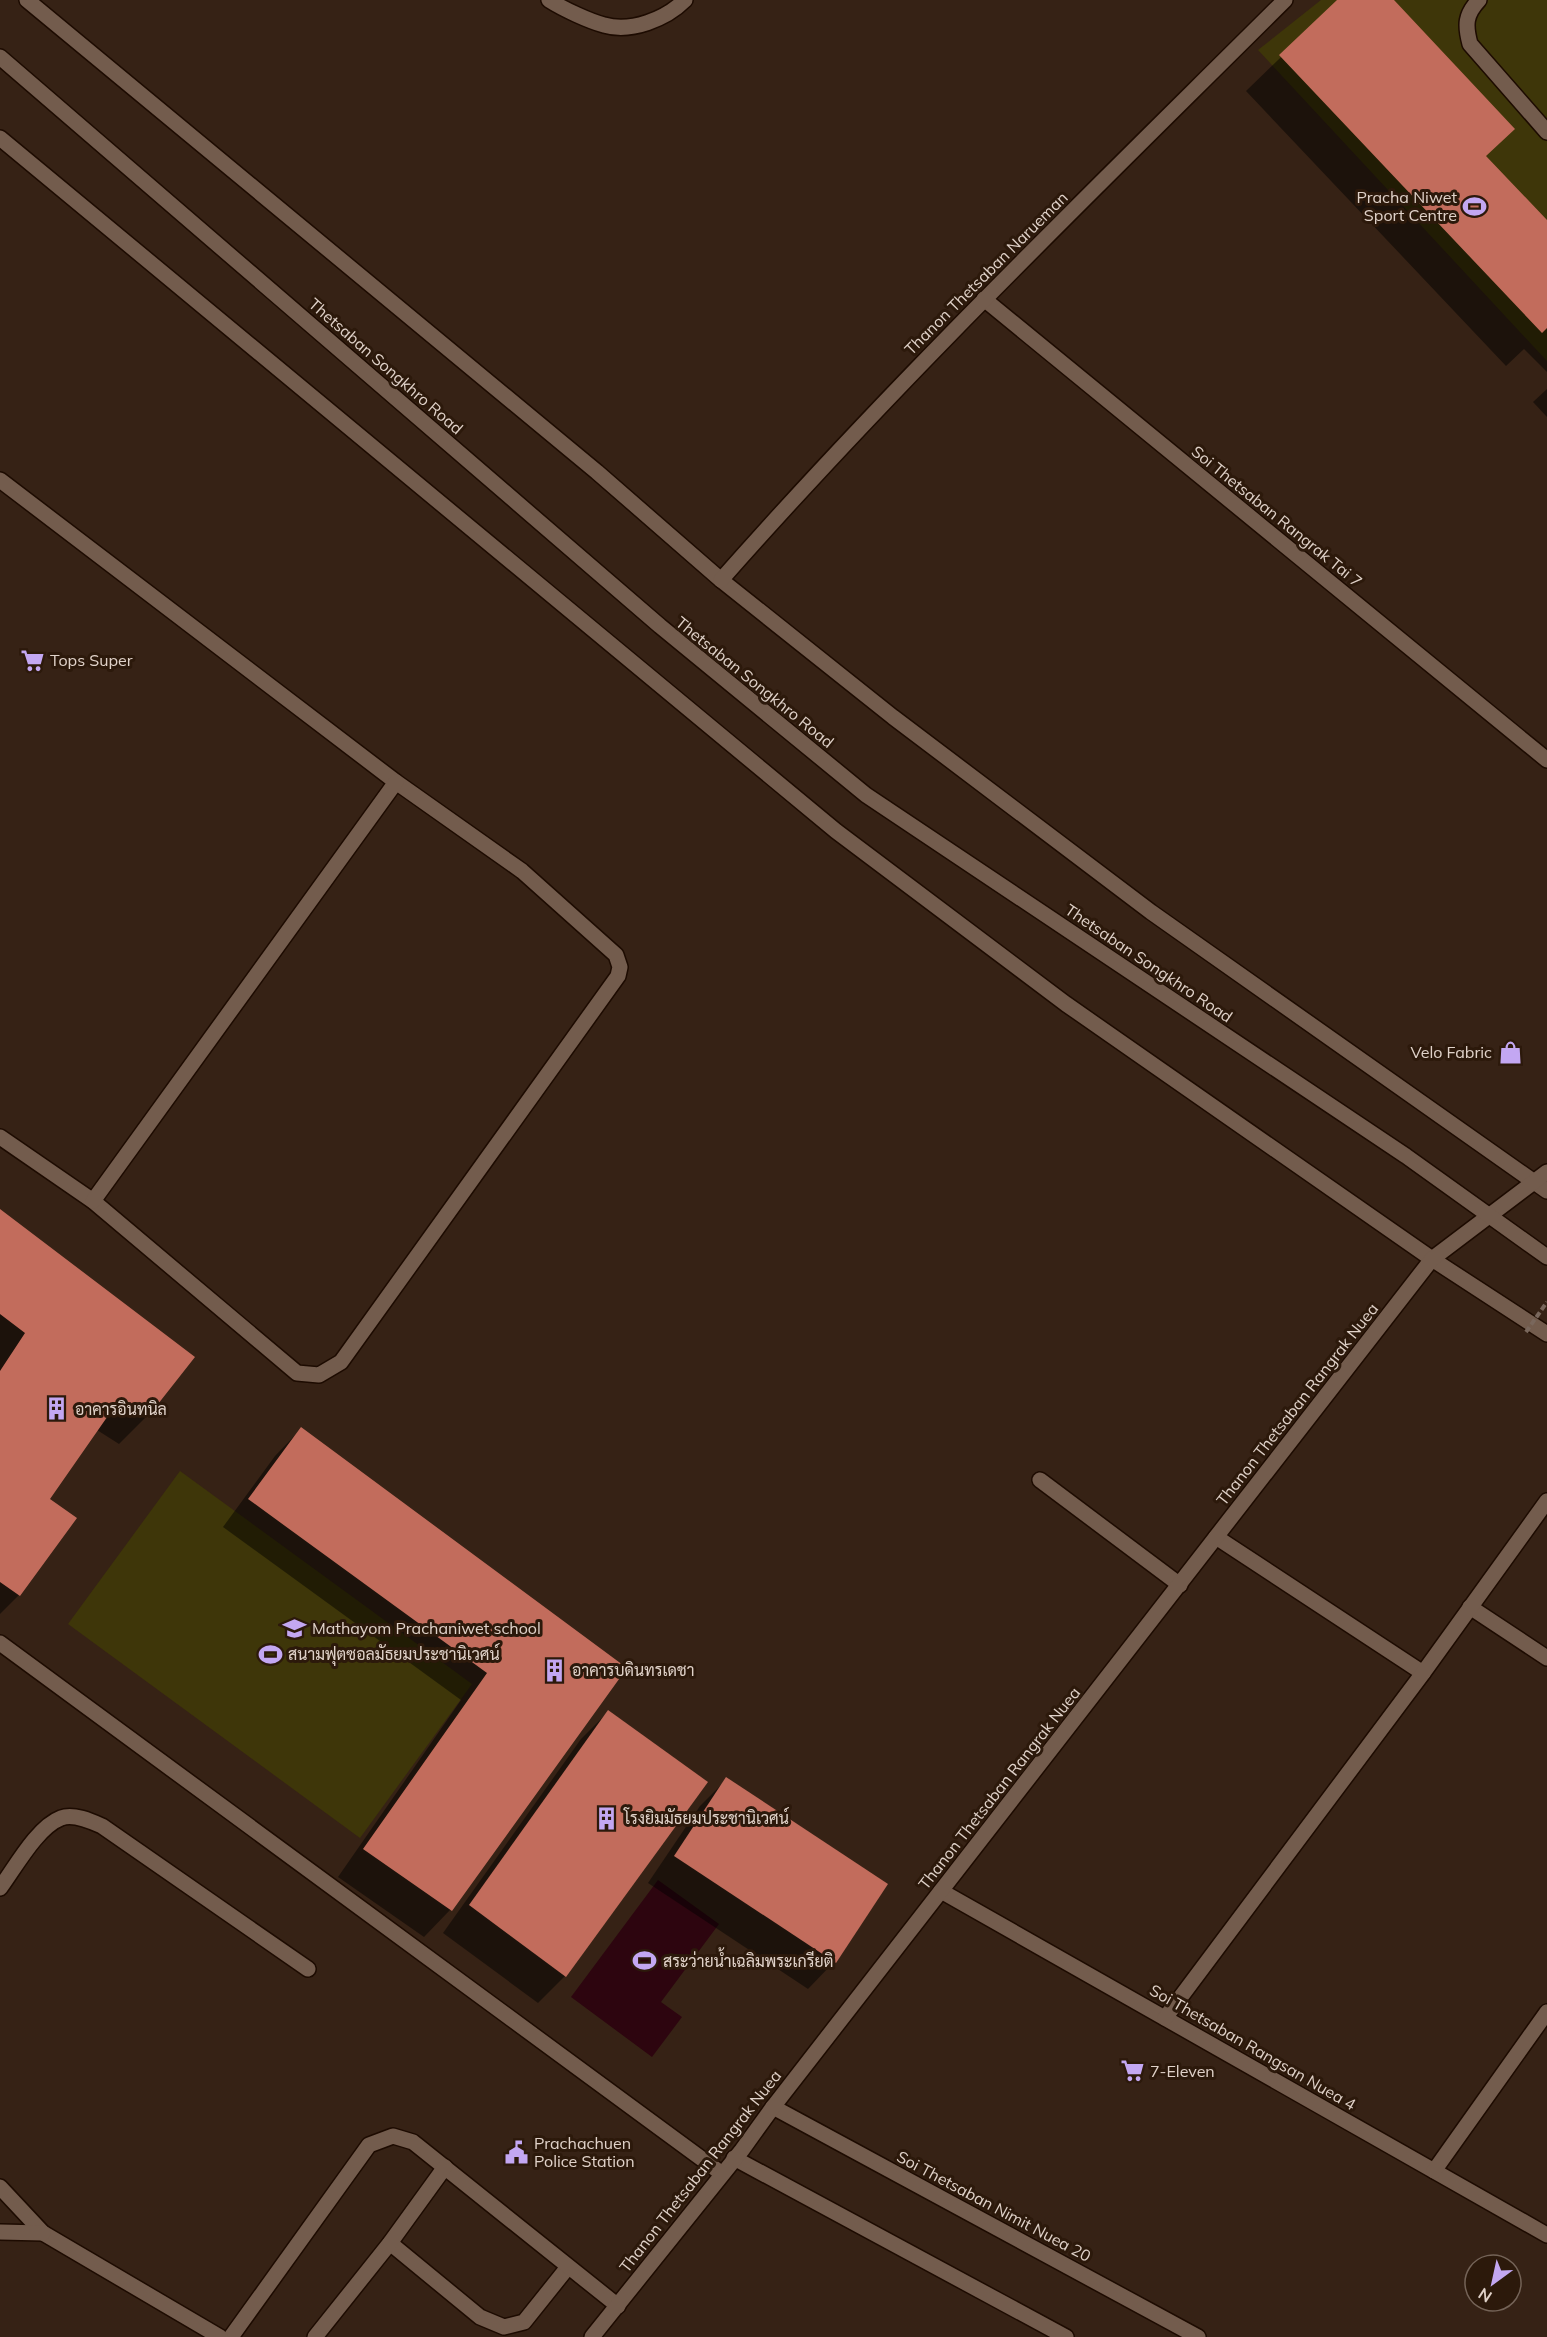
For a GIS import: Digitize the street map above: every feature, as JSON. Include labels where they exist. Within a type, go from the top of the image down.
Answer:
[{"type":"street","points":[[27,0],[588,464],[721,580],[893,717],[1151,912],[1547,1191]]},
{"type":"street","points":[[549,0],[605,26],[637,26],[674,11],[685,0]]},
{"type":"street","name":"Thanon Thetsaban Narueman","points":[[721,580],[779,515],[984,299],[1285,0]]},
{"type":"street","points":[[1479,0],[1473,7],[1465,26],[1470,44],[1547,132]]},
{"type":"street","name":"Thetsaban Songkhro Road","points":[[0,57],[660,626],[866,795],[1396,1150],[1547,1257]]},
{"type":"street","points":[[0,138],[836,831],[1066,1004],[1432,1259],[1547,1334]]},
{"type":"street","name":"Soi Thetsaban Rangrak Tai 7","points":[[984,299],[1547,760]]},
{"type":"street","points":[[0,480],[396,782],[522,871],[616,954],[620,967],[618,976],[340,1362],[319,1375],[297,1373],[93,1201],[0,1137]]},
{"type":"street","points":[[93,1201],[396,782]]},
{"type":"street","name":"Thanon Thetsaban Rangrak Nuea","points":[[592,2337],[734,2158],[1432,1259],[1547,1172]]},
{"type":"street","points":[[1040,1480],[1180,1584]]},
{"type":"street","points":[[1165,2018],[1423,1673],[1547,1501]]},
{"type":"street","points":[[1216,1537],[1423,1673]]},
{"type":"street","points":[[1470,1607],[1547,1658]]},
{"type":"street","points":[[0,1643],[722,2173]]},
{"type":"street","points":[[0,1888],[42,1831],[62,1817],[83,1818],[102,1826],[308,1969]]},
{"type":"street","name":"Soi Thetsaban Rangsan Nuea 4","points":[[941,1891],[1547,2235]]},
{"type":"street","points":[[1434,2171],[1547,2012]]},
{"type":"street","name":"Soi Thetsaban Nimit Nuea 20","points":[[773,2107],[1198,2337]]},
{"type":"street","points":[[231,2337],[369,2145],[393,2136],[413,2142],[618,2306]]},
{"type":"street","points":[[734,2158],[1066,2337]]},
{"type":"street","points":[[315,2337],[390,2243],[445,2167]]},
{"type":"street","points":[[0,2187],[43,2233],[220,2337]]},
{"type":"street","points":[[0,2232],[43,2233]]},
{"type":"street","points":[[390,2243],[480,2317],[504,2326],[524,2322],[568,2267]]},
{"type":"path","points":[[1526,1332],[1547,1302]]},
{"type":"shaded area","name":"Pracha Niwet Sport Centre","points":[[1321,0],[1547,0],[1547,361],[1258,50]]},
{"type":"shaded area","name":"สนามฟุตซอลมัธยมประชานิเวศน์","points":[[180,1471],[472,1684],[360,1838],[68,1624]]},
{"type":"shaded area","name":"สระว่ายนํ้าเฉลิมพระเกรียติ","points":[[658,1880],[719,1924],[661,2002],[682,2017],[652,2057],[571,1997]]},
{"type":"building","name":"Pracha Niwet Sport Centre","points":[[1337,0],[1394,0],[1515,129],[1486,156],[1547,220],[1547,328],[1542,333],[1279,55]]},
{"type":"building","name":"อาคารอินทนิล","points":[[0,1209],[195,1357],[147,1418],[119,1400],[50,1499],[77,1518],[20,1596],[0,1582],[0,1371],[25,1333],[0,1314]]},
{"type":"building","name":"อาคารบดินทรเดชา","points":[[301,1427],[627,1668],[452,1911],[363,1849],[487,1673],[248,1499]]},
{"type":"building","name":"โรงยิมมัธยมประชานิเวศน์","points":[[608,1710],[708,1782],[566,1977],[469,1905]]},
{"type":"building","points":[[726,1777],[888,1884],[836,1963],[674,1856]]},
{"type":"place","name":"Pracha Niwet Sport Centre","points":[[1475,206]]},
{"type":"place","name":"Tops Super","points":[[32,660]]},
{"type":"place","name":"Velo Fabric","points":[[1510,1052]]},
{"type":"place","name":"อาคารอินทนิล","points":[[57,1409]]},
{"type":"place","name":"Mathayom Prachaniwet school","points":[[294,1628]]},
{"type":"place","name":"สนามฟุตซอลมัธยมประชานิเวศน์","points":[[270,1654]]},
{"type":"place","name":"อาคารบดินทรเดชา","points":[[554,1670]]},
{"type":"place","name":"โรงยิมมัธยมประชานิเวศน์","points":[[606,1818]]},
{"type":"place","name":"สระว่ายนํ้าเฉลิมพระเกรียติ","points":[[645,1961]]},
{"type":"place","name":"7-Eleven","points":[[1132,2071]]},
{"type":"place","name":"Prachachuen Police Station","points":[[516,2152]]}]
